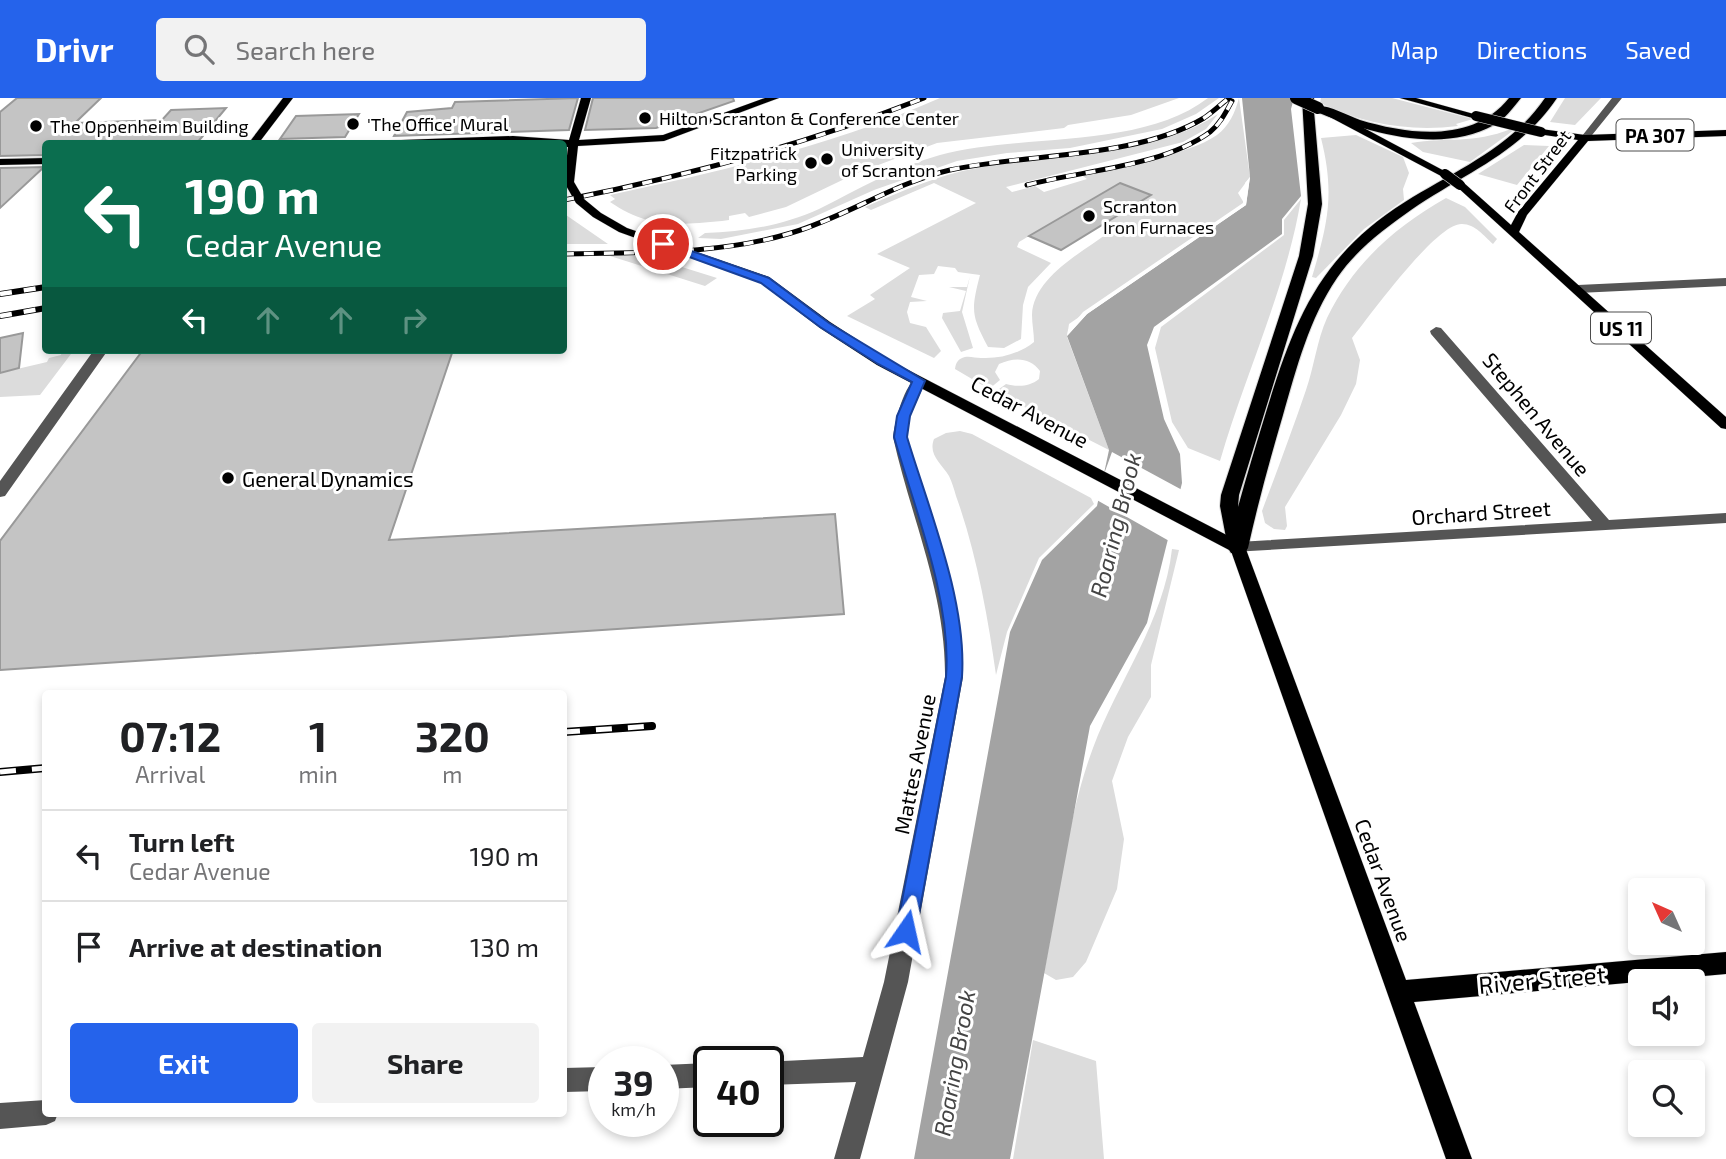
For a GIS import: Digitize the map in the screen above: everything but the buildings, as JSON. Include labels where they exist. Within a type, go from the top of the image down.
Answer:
[{"type":"highway","name":"US 11","points":[[1296,98],[1318,107]]},
{"type":"highway","points":[[1238,548],[1229,506],[1230,495],[1306,256],[1314,221],[1318,107],[1383,129],[1421,134],[1456,133],[1485,126],[1505,111],[1515,98]]},
{"type":"highway","points":[[1238,548],[1248,500],[1296,341],[1307,313],[1324,285],[1365,239],[1407,207],[1507,145],[1529,127],[1551,98]]},
{"type":"main road","points":[[256,140],[288,98]]},
{"type":"main road","name":"Cedar Avenue","points":[[586,98],[568,144],[569,182],[580,201],[610,224],[765,280],[825,325],[882,362],[1238,548],[1459,1159]]},
{"type":"main road","points":[[568,144],[664,138],[774,98]]},
{"type":"main road","name":"PA 307","points":[[1405,98],[1585,138],[1726,133]]},
{"type":"main road","points":[[1430,98],[1479,113]]},
{"type":"main road","name":"US 11","points":[[1318,107],[1460,185],[1726,425]]},
{"type":"main road","name":"Front Street","points":[[1513,234],[1522,214],[1585,138]]},
{"type":"main road","points":[[485,140],[524,140]]},
{"type":"main road","points":[[0,162],[42,160]]},
{"type":"main road","name":"River Street","points":[[1399,992],[1726,963]]},
{"type":"street","name":"Front Street","points":[[1585,138],[1617,98]]},
{"type":"street","points":[[1578,289],[1726,282]]},
{"type":"street","name":"Stephen Avenue","points":[[1436,331],[1605,526]]},
{"type":"street","points":[[0,492],[98,354]]},
{"type":"street","name":"Mattes Avenue","points":[[847,1159],[896,982],[954,677],[956,653],[949,603],[900,437],[903,416],[919,381]]},
{"type":"street","name":"Orchard Street","points":[[1238,548],[1726,518]]},
{"type":"street","points":[[784,1072],[872,1069]]},
{"type":"street","points":[[567,1080],[588,1079]]},
{"type":"street","points":[[0,1116],[42,1112]]},
{"type":"shaded area","name":"University of Scranton","points":[[940,98],[1179,98],[1131,115],[1068,125],[1064,128],[937,143],[857,173],[786,207],[749,217],[745,213],[729,216],[729,220],[722,221],[664,223],[638,217],[610,202],[615,199],[610,195],[736,166],[819,143]]},
{"type":"shaded area","points":[[1208,98],[1219,98],[1196,114],[1162,129],[1070,148],[1007,153],[957,161],[874,190],[798,224],[721,239],[698,238],[705,233],[749,229],[792,219],[819,209],[893,172],[940,155],[972,148],[1079,138],[1149,126],[1180,114]]},
{"type":"shaded area","points":[[1239,98],[1250,177],[1238,193],[1244,203],[1069,324],[1067,337],[1109,450],[995,392],[1006,384],[1023,386],[1039,379],[1040,371],[1031,363],[1016,359],[999,364],[995,372],[1000,380],[989,389],[955,369],[958,361],[963,358],[1002,357],[1016,353],[1034,342],[1032,315],[1040,289],[1072,258],[1108,233],[1102,225],[1061,250],[1029,236],[1019,242],[1017,247],[1051,263],[1028,287],[1023,305],[1021,339],[1004,348],[988,347],[978,327],[974,305],[980,275],[958,272],[955,268],[938,266],[934,274],[919,275],[911,297],[927,301],[910,302],[907,312],[910,323],[926,327],[941,351],[934,358],[847,316],[875,299],[870,295],[910,268],[877,254],[976,203],[934,183],[871,210],[865,207],[920,184],[963,171],[1101,152],[1163,139],[1218,114],[1206,129],[1183,142],[1006,187],[1012,192],[1035,186],[1044,192],[1087,179],[1080,174],[1151,159],[1204,142],[1225,128]]},
{"type":"shaded area","points":[[1321,98],[1392,98],[1473,119],[1456,124],[1458,126],[1440,128],[1387,125],[1337,110],[1320,103]]},
{"type":"shaded area","points":[[1565,98],[1601,98],[1575,125],[1550,122]]},
{"type":"shaded area","points":[[1514,130],[1470,162],[1423,152],[1411,143],[1484,137]]},
{"type":"shaded area","points":[[1356,135],[1403,157],[1409,173],[1403,189],[1404,200],[1364,229],[1316,278],[1312,277],[1328,208],[1328,176],[1321,138]]},
{"type":"shaded area","points":[[1524,145],[1549,146],[1517,185],[1478,174]]},
{"type":"shaded area","points":[[1446,198],[1465,207],[1497,239],[1493,244],[1471,226],[1462,224],[1451,227],[1421,254],[1352,338],[1360,360],[1356,384],[1341,415],[1285,507],[1285,530],[1274,529],[1265,523],[1262,511],[1306,390],[1327,318],[1349,281],[1377,249],[1410,221]]},
{"type":"shaded area","points":[[1301,199],[1286,266],[1220,461],[1188,448],[1172,422],[1155,348],[1161,327],[1284,235],[1284,220]]},
{"type":"shaded area","points":[[567,216],[608,244],[567,244]]},
{"type":"shaded area","points":[[614,253],[637,253],[717,278],[705,286],[610,256]]},
{"type":"shaded area","points":[[970,276],[962,312],[973,348],[961,352],[942,318],[943,313],[960,311],[966,291],[949,287],[967,287]]},
{"type":"shaded area","points":[[71,354],[40,395],[0,397],[0,373],[47,362],[49,358]]},
{"type":"shaded area","points":[[960,431],[972,434],[1091,498],[1094,504],[1039,558],[1007,632],[996,675],[970,539],[949,476],[936,459],[933,450],[934,439],[946,433]]},
{"type":"shaded area","points":[[1172,549],[1179,550],[1151,665],[1151,697],[1128,737],[1112,781],[1124,839],[1117,889],[1086,962],[1073,977],[1056,980],[1044,973],[1064,859],[1084,774],[1103,723],[1160,601]]},
{"type":"shaded area","points":[[1033,1040],[1096,1061],[1104,1159],[1013,1159]]},
{"type":"water","name":"Roaring Brook","points":[[1242,98],[1294,98],[1291,109],[1301,196],[1282,219],[1282,234],[1154,327],[1147,345],[1164,419],[1180,454],[1182,483],[1147,623],[1090,726],[1010,1159],[914,1159],[1010,632],[1042,560],[1097,506],[1109,450],[1067,336],[1087,314],[1246,205],[1250,177]]},
{"type":"pier","points":[[1250,177],[1246,205],[1087,314],[1067,336],[1068,330],[1083,312],[1243,203],[1245,183]]},
{"type":"pier","points":[[1112,452],[1184,491],[1171,542],[1095,499]]},
{"type":"railway","points":[[567,199],[746,157],[836,130],[924,98]]},
{"type":"railway","points":[[567,254],[679,251],[764,240],[811,226],[909,183],[950,170],[1114,148],[1146,141],[1177,131],[1204,118],[1229,98]]},
{"type":"railway","points":[[1027,185],[1122,166],[1191,144],[1220,122],[1232,101]]},
{"type":"railway","points":[[0,294],[42,288]]},
{"type":"railway","points":[[0,316],[42,309]]},
{"type":"railway","points":[[567,732],[652,726]]},
{"type":"railway","points":[[0,772],[42,768]]},
{"type":"place","name":"Hilton Scranton & Conference Center","points":[[645,118]]},
{"type":"place","name":"'The Office' Mural","points":[[353,124]]},
{"type":"place","name":"The Oppenheim Building","points":[[36,126]]},
{"type":"place","name":"University of Scranton","points":[[827,159]]},
{"type":"place","name":"Fitzpatrick Parking","points":[[811,163]]},
{"type":"place","name":"Scranton Iron Furnaces","points":[[1089,216]]},
{"type":"place","name":"General Dynamics","points":[[228,478]]},
{"type":"route","points":[[663,244],[765,280],[778,287],[825,325],[882,362],[919,381],[903,416],[900,437],[949,603],[956,653],[954,677],[906,931]]}]
